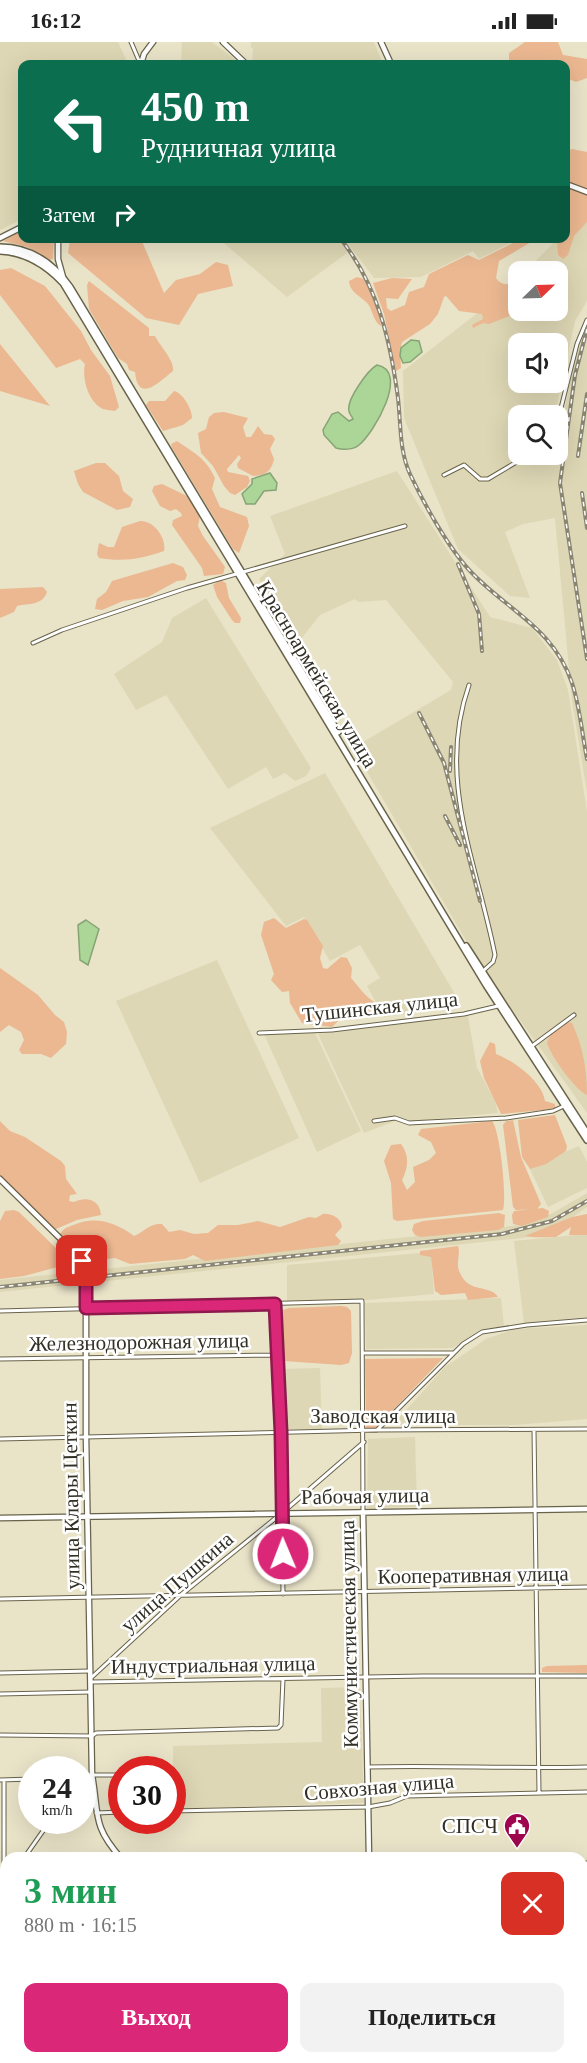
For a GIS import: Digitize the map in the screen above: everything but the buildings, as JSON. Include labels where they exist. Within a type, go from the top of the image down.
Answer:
[{"type":"main road","name":"Красноармейская улица","points":[[1,248],[35,255],[57,270],[480,973],[587,1140]]},
{"type":"main road","name":"Красноармейская улица","points":[[1,248],[27,256],[61,278]]},
{"type":"main road","name":"Красноармейская улица","points":[[501,1005],[587,1133]]},
{"type":"street","points":[[131,42],[138,60]]},
{"type":"street","points":[[142,60],[153,42]]},
{"type":"street","points":[[223,42],[242,60]]},
{"type":"street","points":[[381,42],[390,60]]},
{"type":"street","points":[[570,186],[587,192]]},
{"type":"street","points":[[1,248],[0,238],[18,229]]},
{"type":"street","points":[[57,270],[58,243]]},
{"type":"street","points":[[58,259],[61,278]]},
{"type":"street","points":[[562,405],[577,344],[587,320]]},
{"type":"street","points":[[444,475],[464,465],[480,479],[488,479],[512,465]]},
{"type":"street","points":[[33,643],[62,630],[239,572],[405,526]]},
{"type":"street","points":[[469,685],[458,727],[455,765],[460,806],[495,955],[493,962],[480,973]]},
{"type":"street","name":"Тушинская улица","points":[[259,1033],[332,1030],[464,1014],[501,1005]]},
{"type":"street","points":[[531,1047],[574,1015]]},
{"type":"street","points":[[374,1121],[394,1118],[409,1123],[506,1118],[553,1111],[565,1106]]},
{"type":"street","name":"улица Клары Цеткин","points":[[0,1179],[82,1261],[86,1270],[86,1436],[93,1756]]},
{"type":"street","name":"Коммунистическая улица","points":[[275,1304],[362,1300],[369,1852]]},
{"type":"street","points":[[0,1311],[275,1304],[281,1432],[283,1594]]},
{"type":"street","points":[[377,1430],[455,1353],[482,1332],[527,1325],[587,1320]]},
{"type":"street","points":[[363,1353],[455,1353]]},
{"type":"street","name":"Железнодорожная улица","points":[[0,1359],[278,1355]]},
{"type":"street","name":"Заводская улица","points":[[0,1438],[364,1430],[587,1429]]},
{"type":"street","points":[[534,1430],[539,1793]]},
{"type":"street","name":"улица Пушкина","points":[[92,1677],[182,1594],[282,1514],[364,1442]]},
{"type":"street","name":"Рабочая улица","points":[[0,1518],[587,1509]]},
{"type":"street","name":"Кооперативная улица","points":[[0,1599],[587,1587]]},
{"type":"street","name":"Индустриальная улица","points":[[0,1673],[92,1677],[283,1679],[587,1676]]},
{"type":"street","points":[[0,1735],[94,1735],[278,1728],[281,1725],[283,1679]]},
{"type":"street","name":"Индустриальная улица","points":[[0,1694],[92,1692]]},
{"type":"street","points":[[367,1767],[474,1765],[539,1768],[587,1767]]},
{"type":"street","points":[[3,1852],[2,1780],[18,1779]]},
{"type":"street","name":"Совхозная улица","points":[[186,1811],[368,1807],[390,1803],[407,1796],[587,1792]]},
{"type":"street","points":[[96,1813],[108,1813]]},
{"type":"street","name":"улица Клары Цеткин","points":[[96,1813],[100,1830],[107,1844],[115,1852]]},
{"type":"street","points":[[28,1852],[41,1834]]},
{"type":"shaded area","points":[[0,42],[118,42],[126,60],[18,60],[18,221],[0,230]]},
{"type":"shaded area","points":[[182,42],[212,42],[236,60],[181,60]]},
{"type":"shaded area","points":[[251,42],[374,42],[381,60],[252,60],[253,48],[251,48]]},
{"type":"shaded area","points":[[525,42],[558,42],[563,55],[587,59],[587,78],[576,82],[570,80],[570,60],[509,60],[509,53]]},
{"type":"shaded area","points":[[570,150],[587,152],[587,189],[570,183]]},
{"type":"shaded area","points":[[570,187],[587,193],[587,222],[574,236],[568,255],[563,259],[558,255],[557,243],[570,243]]},
{"type":"shaded area","points":[[587,208],[587,301],[575,321],[568,354],[568,333],[508,333],[508,393],[560,393],[557,405],[508,405],[508,465],[568,465],[568,405],[565,405],[576,355],[587,322],[587,792],[572,701],[555,518],[523,524],[505,532],[530,598],[510,596],[458,549],[404,418],[403,371],[507,290],[508,321],[568,321],[568,261],[536,261],[553,243],[570,243],[570,232]]},
{"type":"shaded area","points":[[18,232],[18,243],[54,243],[53,259],[49,260],[27,247],[3,241]]},
{"type":"shaded area","points":[[69,243],[143,243],[164,293],[176,280],[200,274],[216,262],[228,265],[233,286],[198,294],[179,325],[146,318],[68,253]]},
{"type":"shaded area","points":[[224,243],[510,243],[479,259],[473,251],[421,277],[374,278],[349,245],[347,253],[287,297]]},
{"type":"shaded area","points":[[513,243],[529,243],[499,261],[496,278],[508,284],[508,317],[473,328],[472,325],[483,319],[482,314],[459,311],[446,296],[438,314],[430,324],[402,342],[401,368],[396,371],[384,314],[373,283],[392,278],[412,279],[398,299],[386,298],[387,308],[391,311],[405,305],[409,292],[424,287],[429,274],[468,255],[479,260]]},
{"type":"shaded area","points":[[11,268],[45,286],[81,331],[91,350],[110,376],[119,407],[115,411],[102,409],[92,400],[85,382],[85,364],[80,359],[56,368],[0,295],[0,270]]},
{"type":"shaded area","points":[[357,277],[364,279],[370,290],[378,308],[381,326],[368,304],[351,289],[349,281]]},
{"type":"shaded area","points":[[89,281],[149,328],[149,336],[155,336],[167,354],[173,371],[150,388],[140,387],[135,372],[129,370],[127,364],[118,358],[89,309],[87,285]]},
{"type":"shaded area","points":[[411,340],[419,341],[422,352],[410,362],[403,363],[400,356],[401,348]]},
{"type":"shaded area","points":[[0,344],[50,406],[0,391]]},
{"type":"shaded area","points":[[377,365],[386,370],[390,378],[390,390],[380,416],[359,445],[348,449],[336,448],[324,435],[323,430],[332,414],[338,412],[349,421],[353,419],[349,413],[349,406],[354,393],[363,379]]},
{"type":"shaded area","points":[[174,391],[186,402],[192,418],[183,425],[163,431],[146,405],[149,401],[165,401]]},
{"type":"shaded area","points":[[224,412],[248,418],[243,427],[246,437],[251,437],[258,426],[264,434],[272,435],[275,439],[270,449],[274,459],[267,472],[253,476],[238,468],[237,464],[241,458],[239,455],[227,469],[228,472],[248,476],[250,481],[247,487],[235,495],[224,486],[213,466],[201,453],[198,433],[206,429],[209,417],[214,413]]},
{"type":"shaded area","points":[[177,441],[199,456],[211,471],[215,478],[212,489],[220,507],[247,517],[249,526],[239,553],[233,549],[172,448],[171,444]]},
{"type":"shaded area","points":[[96,463],[105,463],[119,476],[123,491],[133,499],[130,507],[117,510],[83,492],[74,471]]},
{"type":"shaded area","points":[[397,471],[490,617],[532,628],[557,660],[568,690],[587,812],[587,1113],[481,966],[353,748],[451,690],[453,682],[386,600],[358,602],[355,599],[320,615],[297,644],[259,579],[285,554],[270,516]]},
{"type":"shaded area","points":[[270,473],[277,483],[276,490],[264,491],[255,504],[246,504],[242,494],[252,484],[252,479]]},
{"type":"shaded area","points":[[162,484],[189,497],[200,516],[198,526],[203,536],[225,567],[223,574],[204,576],[202,568],[172,525],[173,520],[182,516],[181,513],[176,509],[170,511],[160,506],[152,491],[154,486]]},
{"type":"shaded area","points":[[140,521],[155,527],[163,541],[164,551],[132,559],[99,558],[97,554],[99,543],[114,547],[122,527]]},
{"type":"shaded area","points":[[173,563],[183,567],[187,575],[185,580],[177,581],[148,597],[123,601],[102,610],[95,609],[97,599],[106,592],[112,581]]},
{"type":"shaded area","points":[[220,580],[226,583],[229,598],[241,618],[240,623],[232,620],[217,597],[213,585]]},
{"type":"shaded area","points":[[43,587],[47,592],[42,600],[17,606],[14,612],[0,618],[0,589]]},
{"type":"shaded area","points":[[206,598],[311,768],[306,776],[295,781],[285,773],[273,779],[266,767],[228,789],[166,695],[136,710],[114,674],[162,642],[172,618]]},
{"type":"shaded area","points":[[325,773],[459,1001],[445,1009],[384,1017],[367,986],[380,978],[360,945],[330,961],[304,917],[286,926],[210,828]]},
{"type":"shaded area","points":[[274,918],[286,928],[304,919],[307,920],[323,946],[320,958],[323,968],[327,969],[341,957],[347,958],[352,968],[351,978],[374,1002],[377,1014],[368,1015],[364,1004],[360,1003],[357,1015],[339,1020],[332,1027],[302,1023],[290,1003],[289,991],[282,992],[271,980],[274,974],[261,935],[264,922]]},
{"type":"shaded area","points":[[86,920],[99,929],[88,965],[80,960],[78,925]]},
{"type":"shaded area","points":[[217,960],[299,1138],[200,1183],[116,1001]]},
{"type":"shaded area","points":[[0,968],[38,995],[64,1022],[67,1032],[66,1044],[51,1058],[41,1054],[22,1054],[19,1050],[24,1040],[21,1032],[9,1025],[0,1032]]},
{"type":"shaded area","points":[[468,1016],[477,1068],[495,1101],[498,1113],[395,1121],[364,1133],[318,1034]]},
{"type":"shaded area","points":[[567,1022],[572,1023],[582,1049],[587,1095],[576,1087],[564,1072],[547,1043],[550,1035]]},
{"type":"shaded area","points":[[315,1033],[361,1131],[317,1152],[264,1034]]},
{"type":"shaded area","points":[[490,1042],[495,1044],[496,1054],[511,1061],[533,1079],[539,1086],[545,1101],[555,1104],[555,1109],[501,1114],[484,1078],[480,1061]]},
{"type":"shaded area","points":[[555,1115],[567,1146],[566,1151],[546,1164],[530,1169],[522,1157],[518,1120]]},
{"type":"shaded area","points":[[513,1120],[521,1157],[541,1204],[537,1209],[516,1210],[513,1207],[503,1125],[506,1121]]},
{"type":"shaded area","points":[[0,1121],[10,1131],[25,1137],[61,1161],[65,1166],[66,1179],[77,1194],[70,1195],[69,1201],[84,1199],[92,1201],[98,1206],[101,1215],[77,1220],[56,1229],[50,1226],[0,1176]]},
{"type":"shaded area","points":[[492,1121],[498,1137],[502,1164],[503,1210],[397,1221],[393,1219],[391,1183],[384,1161],[391,1145],[401,1144],[406,1153],[407,1166],[402,1180],[407,1190],[415,1182],[413,1167],[429,1160],[436,1153],[431,1142],[418,1135],[421,1129]]},
{"type":"shaded area","points":[[579,1146],[587,1162],[587,1188],[548,1207],[529,1167]]},
{"type":"shaded area","points":[[587,1193],[587,1207],[576,1215],[558,1226],[523,1238],[0,1292],[0,1280],[521,1225],[551,1214]]},
{"type":"shaded area","points":[[543,1208],[549,1211],[548,1217],[522,1226],[513,1224],[514,1211]]},
{"type":"shaded area","points":[[5,1211],[19,1212],[64,1256],[61,1266],[24,1276],[0,1279],[0,1221]]},
{"type":"shaded area","points":[[499,1213],[505,1215],[504,1227],[498,1230],[421,1237],[415,1235],[412,1230],[414,1224],[423,1221]]},
{"type":"shaded area","points":[[329,1214],[340,1221],[342,1227],[335,1235],[341,1241],[338,1245],[205,1261],[193,1255],[185,1259],[130,1264],[115,1258],[107,1259],[82,1244],[73,1246],[60,1234],[67,1228],[91,1221],[113,1224],[134,1236],[158,1224],[162,1224],[169,1232],[180,1230],[194,1234],[208,1233],[218,1225],[238,1225],[258,1221],[280,1227],[309,1217],[316,1218]]},
{"type":"shaded area","points":[[587,1214],[587,1235],[569,1235],[571,1227],[556,1237],[525,1236],[572,1217]]},
{"type":"shaded area","points":[[587,1234],[587,1317],[524,1323],[514,1241]]},
{"type":"shaded area","points":[[458,1246],[459,1269],[464,1280],[498,1297],[468,1300],[465,1293],[441,1295],[435,1291],[431,1257],[420,1255],[420,1251]]},
{"type":"shaded area","points":[[431,1252],[434,1294],[367,1300],[287,1302],[287,1265]]},
{"type":"shaded area","points":[[501,1298],[504,1326],[479,1330],[453,1348],[366,1349],[365,1303]]},
{"type":"shaded area","points":[[341,1306],[351,1311],[352,1353],[349,1363],[341,1365],[284,1361],[281,1316],[283,1310]]},
{"type":"shaded area","points":[[587,1325],[587,1419],[515,1425],[400,1425],[399,1418],[445,1367],[486,1339],[514,1329]]},
{"type":"shaded area","points":[[443,1358],[376,1428],[366,1428],[365,1359]]},
{"type":"shaded area","points":[[320,1368],[322,1429],[286,1429],[285,1369]]},
{"type":"shaded area","points":[[415,1437],[417,1507],[367,1508],[368,1439]]},
{"type":"shaded area","points":[[587,1665],[587,1673],[542,1672],[542,1668],[547,1666]]},
{"type":"shaded area","points":[[360,1687],[364,1803],[186,1809],[186,1756],[173,1756],[173,1746],[322,1742],[321,1688]]},
{"type":"railway","points":[[344,243],[373,294],[386,334],[398,398],[402,446],[410,474],[438,527],[455,553],[473,574],[542,635],[564,664],[577,701],[587,759]]},
{"type":"railway","points":[[587,329],[575,375],[560,483],[587,659]]},
{"type":"railway","points":[[578,456],[587,394]]},
{"type":"railway","points":[[582,493],[587,528]]},
{"type":"railway","points":[[458,564],[479,614],[482,651]]},
{"type":"railway","points":[[419,713],[444,763],[480,901]]},
{"type":"railway","points":[[450,771],[451,747]]},
{"type":"railway","points":[[445,816],[460,845]]},
{"type":"railway","points":[[0,1287],[502,1234],[552,1221],[587,1201]]},
{"type":"place","name":"СПСЧ","points":[[517,1849]]},
{"type":"route","points":[[82,1261],[86,1270],[86,1308],[275,1304],[281,1432],[283,1554]]}]
